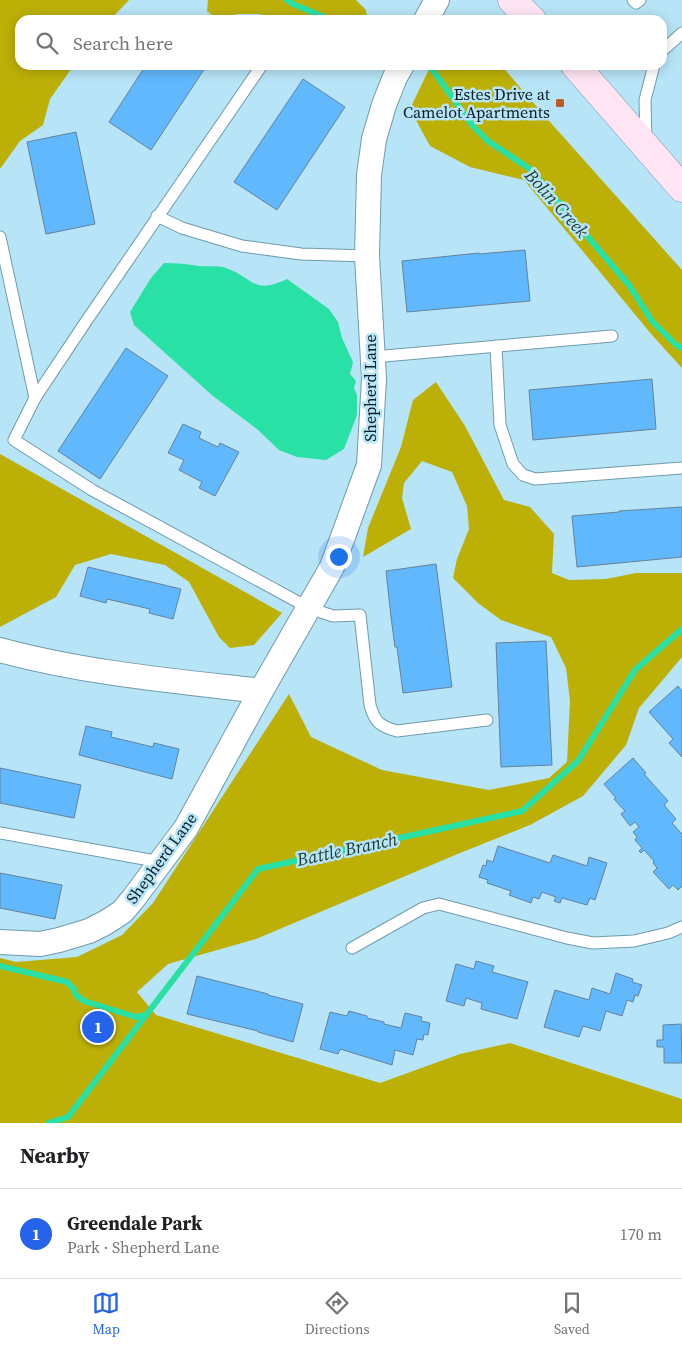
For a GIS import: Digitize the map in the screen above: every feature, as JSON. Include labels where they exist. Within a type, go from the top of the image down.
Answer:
[{"type":"main road","points":[[512,0],[527,15]]},
{"type":"main road","points":[[579,70],[682,188]]},
{"type":"street","points":[[429,15],[437,0]]},
{"type":"street","name":"Shepherd Lane","points":[[0,942],[19,944],[46,943],[89,931],[122,912],[186,828],[332,567],[369,465],[374,379],[367,256],[369,175],[374,139],[398,71]]},
{"type":"street","points":[[0,650],[27,657],[134,676],[261,691]]},
{"type":"lane","points":[[633,0],[636,3],[640,0]]},
{"type":"lane","points":[[667,46],[682,33]]},
{"type":"lane","points":[[259,70],[157,216],[35,398],[14,440],[92,490],[309,608],[333,616],[360,615],[370,705],[374,720],[386,728],[398,731],[487,720]]},
{"type":"lane","points":[[647,147],[645,100],[653,70]]},
{"type":"lane","points":[[157,216],[182,228],[242,246],[301,254],[367,256]]},
{"type":"lane","points":[[0,237],[35,398]]},
{"type":"lane","points":[[373,357],[612,336]]},
{"type":"lane","points":[[496,346],[500,426],[513,464],[523,474],[535,479],[682,468]]},
{"type":"lane","points":[[0,833],[161,862]]},
{"type":"lane","points":[[352,948],[423,908],[438,904],[593,943],[634,942],[668,933],[682,927]]},
{"type":"shaded area","points":[[0,0],[129,0],[115,15],[15,15],[15,70],[70,70],[50,99],[43,125],[20,141],[0,169]]},
{"type":"shaded area","points":[[208,0],[356,0],[366,10],[366,15],[212,15],[207,11]]},
{"type":"shaded area","points":[[429,70],[505,70],[682,270],[682,368],[652,335],[524,180],[470,167],[430,146],[410,109]]},
{"type":"shaded area","points":[[164,263],[223,267],[236,272],[255,284],[267,286],[287,279],[329,309],[338,322],[342,338],[353,362],[350,374],[356,381],[354,388],[357,395],[357,415],[344,449],[326,460],[297,457],[279,450],[257,429],[213,396],[134,325],[130,312],[151,278]]},
{"type":"shaded area","points":[[436,382],[465,426],[504,500],[530,507],[554,534],[552,573],[569,580],[606,579],[636,573],[682,573],[682,657],[639,708],[626,745],[583,796],[530,825],[256,939],[168,964],[137,992],[156,1015],[380,1083],[460,1054],[510,1043],[682,1099],[682,1123],[0,1123],[0,958],[16,962],[77,957],[122,935],[153,903],[289,694],[311,737],[382,770],[489,790],[549,778],[567,762],[570,701],[566,668],[551,637],[501,620],[478,603],[453,578],[457,559],[469,529],[467,506],[452,472],[422,461],[404,483],[402,498],[411,529],[363,557],[368,528],[401,447],[413,400]]},
{"type":"shaded area","points":[[0,454],[282,613],[254,645],[230,648],[219,637],[189,582],[165,565],[111,554],[75,565],[56,597],[0,627]]},
{"type":"building","points":[[143,70],[204,70],[151,150],[109,122]]},
{"type":"building","points":[[303,79],[345,107],[277,210],[234,182]]},
{"type":"building","points":[[76,132],[95,224],[46,234],[27,142]]},
{"type":"building","points":[[525,250],[530,301],[407,312],[402,261]]},
{"type":"building","points":[[126,348],[168,376],[100,479],[58,451]]},
{"type":"building","points":[[652,379],[656,429],[533,440],[529,390]]},
{"type":"building","points":[[183,424],[201,432],[199,438],[218,447],[220,443],[239,452],[215,496],[199,488],[202,482],[179,470],[184,460],[168,453]]},
{"type":"building","points":[[682,507],[682,557],[577,567],[572,516]]},
{"type":"building","points":[[436,564],[452,687],[403,693],[397,647],[395,647],[386,571]]},
{"type":"building","points":[[88,567],[181,589],[173,619],[149,613],[150,609],[107,599],[106,603],[80,596]]},
{"type":"building","points":[[546,641],[552,765],[501,767],[496,643]]},
{"type":"building","points":[[678,686],[682,691],[682,757],[669,743],[673,739],[649,712]]},
{"type":"building","points":[[86,726],[112,732],[111,737],[153,747],[154,743],[179,749],[172,779],[79,755]]},
{"type":"building","points":[[633,758],[646,773],[644,774],[668,801],[664,805],[676,819],[672,823],[682,834],[682,886],[678,890],[673,885],[669,889],[653,872],[657,868],[653,863],[654,861],[644,850],[641,853],[639,851],[642,848],[635,840],[637,837],[633,832],[639,827],[635,822],[630,826],[621,814],[625,811],[604,784]]},
{"type":"building","points":[[0,768],[81,785],[74,818],[0,803]]},
{"type":"building","points":[[498,846],[550,863],[553,855],[587,866],[589,857],[607,863],[595,900],[590,898],[587,905],[562,898],[560,903],[554,901],[556,897],[542,892],[539,899],[533,897],[531,903],[509,895],[511,891],[487,883],[488,880],[479,877],[483,865],[486,866],[487,860],[493,862]]},
{"type":"building","points":[[0,873],[62,885],[55,919],[0,908]]},
{"type":"building","points":[[476,961],[494,966],[492,972],[528,982],[517,1019],[481,1009],[482,1003],[466,998],[464,1006],[446,1001],[456,964],[474,969]]},
{"type":"building","points":[[616,973],[633,979],[632,982],[642,985],[638,996],[635,995],[633,1002],[627,1000],[622,1016],[606,1011],[600,1031],[583,1026],[579,1037],[544,1027],[555,990],[589,1000],[592,988],[610,994]]},
{"type":"building","points":[[197,976],[303,1004],[293,1042],[258,1031],[187,1014]]},
{"type":"building","points":[[349,1011],[401,1028],[405,1013],[422,1017],[421,1021],[430,1023],[428,1035],[424,1034],[423,1040],[417,1039],[413,1055],[395,1050],[392,1065],[340,1049],[338,1054],[320,1049],[330,1012],[347,1016]]},
{"type":"building","points":[[681,1024],[682,1063],[664,1063],[664,1047],[657,1047],[657,1040],[663,1040],[663,1025]]},
{"type":"waterway","name":"Bolin Creek","points":[[287,0],[319,15]]},
{"type":"waterway","name":"Bolin Creek","points":[[433,70],[472,125],[488,141],[530,169],[629,285],[652,321],[676,345],[682,348]]},
{"type":"waterway","name":"Battle Branch","points":[[48,1123],[68,1117],[258,869],[522,811],[578,761],[635,670],[682,629]]},
{"type":"waterway","points":[[0,966],[67,982],[74,989],[76,995],[84,1001],[136,1017],[146,1015]]},
{"type":"place","name":"Estes Drive at Camelot Apartments","points":[[560,103]]},
{"type":"place","name":"Greendale Park","points":[[98,1027]]}]
